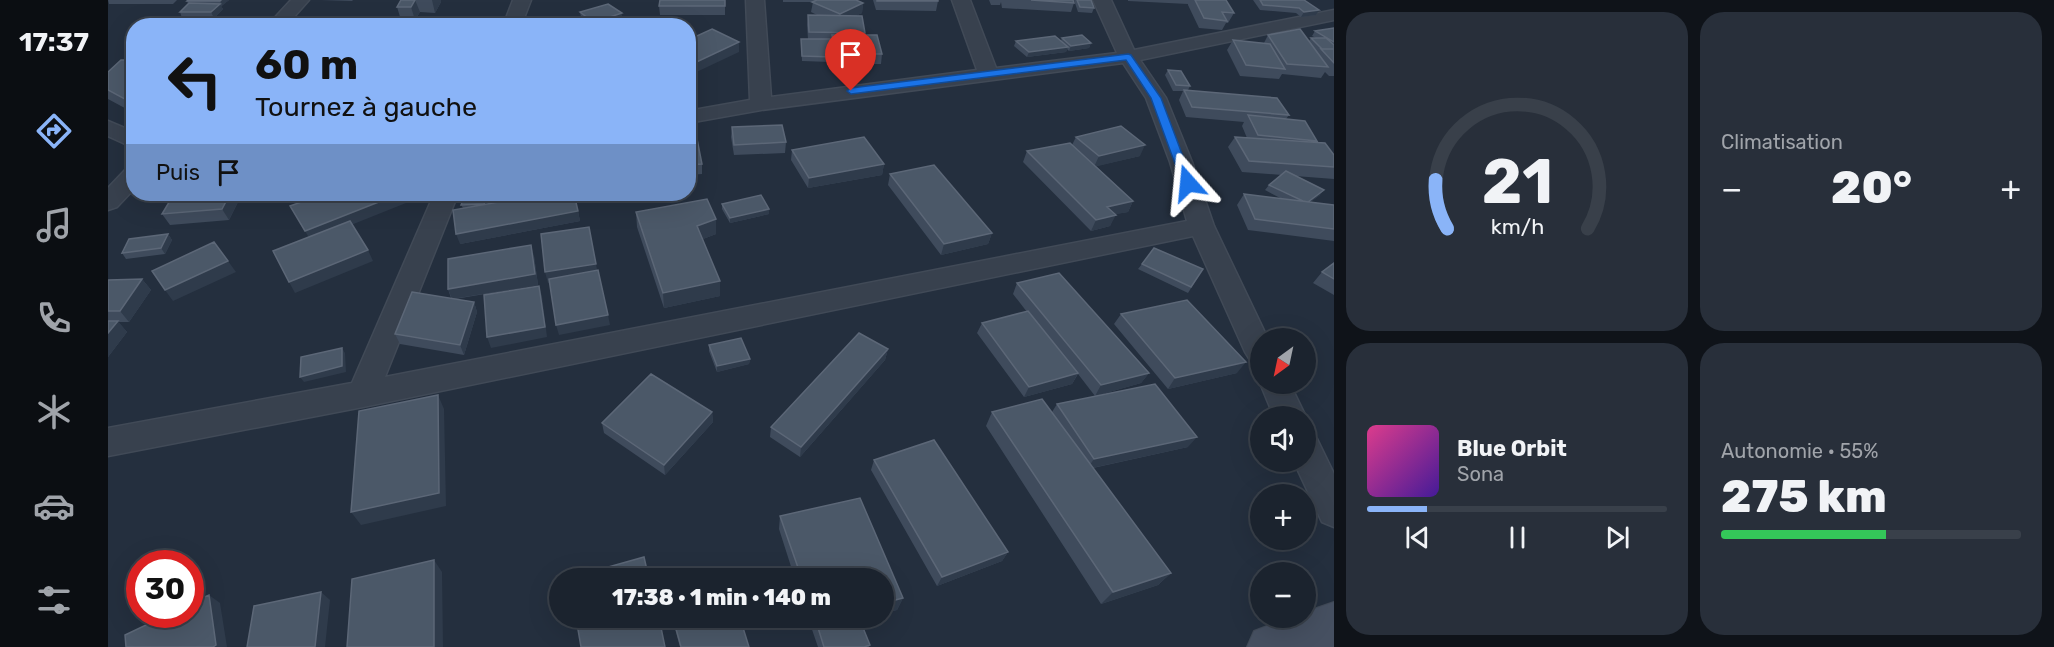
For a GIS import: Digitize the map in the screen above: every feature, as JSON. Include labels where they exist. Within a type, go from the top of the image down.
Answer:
[{"type":"street","points":[[283,18],[300,0]]},
{"type":"street","points":[[515,18],[522,0]]},
{"type":"street","points":[[755,0],[761,104]]},
{"type":"street","points":[[961,0],[988,73]]},
{"type":"street","points":[[1102,0],[1128,57],[1156,98],[1181,162],[1201,226],[1250,331]]},
{"type":"street","points":[[696,116],[761,104],[988,73],[1128,57],[1334,15]]},
{"type":"street","points":[[108,127],[126,137]]},
{"type":"street","points":[[108,202],[126,183]]},
{"type":"street","points":[[363,394],[443,201]]},
{"type":"street","points":[[108,442],[363,394],[1201,226]]},
{"type":"street","points":[[1316,472],[1334,511]]},
{"type":"street","points":[[1270,647],[1334,626]]},
{"type":"building","points":[[188,0],[221,0],[187,1]]},
{"type":"building","points":[[401,0],[415,0],[411,7],[397,7]]},
{"type":"building","points":[[660,0],[725,0],[725,6],[659,6]]},
{"type":"building","points":[[856,0],[863,3],[840,14],[812,2]]},
{"type":"building","points":[[938,0],[938,1],[877,1]]},
{"type":"building","points":[[1031,0],[1073,0],[1074,3]]},
{"type":"building","points":[[1077,0],[1091,0],[1094,8],[1080,7]]},
{"type":"building","points":[[1195,0],[1226,0],[1234,13],[1222,12],[1227,21],[1204,18]]},
{"type":"building","points":[[1260,0],[1304,0],[1319,10],[1304,12],[1299,8],[1263,5]]},
{"type":"building","points":[[189,3],[220,4],[211,12],[180,12]]},
{"type":"building","points":[[608,4],[622,13],[607,18],[588,18],[580,12]]},
{"type":"building","points":[[808,15],[862,16],[865,33],[809,32]]},
{"type":"building","points":[[1334,28],[1334,42],[1315,31]]},
{"type":"building","points":[[712,29],[739,42],[696,62],[696,36]]},
{"type":"building","points":[[1300,29],[1328,67],[1287,64],[1268,35]]},
{"type":"building","points":[[832,35],[877,35],[882,54],[835,54]]},
{"type":"building","points":[[1082,35],[1091,43],[1071,46],[1062,38]]},
{"type":"building","points":[[1055,36],[1068,47],[1029,52],[1016,41]]},
{"type":"building","points":[[1311,38],[1326,38],[1334,45],[1334,49],[1322,49]]},
{"type":"building","points":[[801,39],[830,39],[832,57],[802,56]]},
{"type":"building","points":[[1233,40],[1270,44],[1285,69],[1246,65]]},
{"type":"building","points":[[1321,49],[1334,49],[1334,63]]},
{"type":"building","points":[[121,60],[126,60],[126,100],[108,90],[108,72]]},
{"type":"building","points":[[1168,70],[1181,71],[1190,86],[1176,85]]},
{"type":"building","points":[[1184,90],[1277,98],[1289,115],[1192,107]]},
{"type":"building","points":[[1248,115],[1305,121],[1317,141],[1258,135]]},
{"type":"building","points":[[782,125],[786,142],[734,145],[732,127]]},
{"type":"building","points":[[1121,126],[1145,145],[1099,156],[1076,137]]},
{"type":"building","points":[[696,134],[702,164],[696,164]]},
{"type":"building","points":[[864,137],[884,164],[809,178],[792,150]]},
{"type":"building","points":[[1235,137],[1325,143],[1334,155],[1334,167],[1249,161]]},
{"type":"building","points":[[1070,143],[1133,201],[1107,207],[1116,215],[1096,220],[1027,151]]},
{"type":"building","points":[[934,165],[992,233],[944,244],[890,174]]},
{"type":"building","points":[[1286,171],[1324,190],[1308,202],[1269,185]]},
{"type":"building","points":[[1244,194],[1334,205],[1334,229],[1255,219]]},
{"type":"building","points":[[761,195],[769,209],[730,218],[722,204]]},
{"type":"building","points":[[707,199],[716,219],[697,226],[720,281],[663,293],[636,212]]},
{"type":"building","points":[[170,201],[226,201],[222,209],[162,214]]},
{"type":"building","points":[[304,201],[381,201],[305,231],[290,206]]},
{"type":"building","points":[[463,201],[486,201],[484,204],[461,205]]},
{"type":"building","points":[[504,201],[576,201],[578,211],[456,234],[453,210]]},
{"type":"building","points":[[350,221],[368,250],[289,282],[273,251]]},
{"type":"building","points":[[589,227],[596,264],[545,272],[541,234]]},
{"type":"building","points":[[168,234],[161,248],[122,253],[129,239]]},
{"type":"building","points":[[214,242],[228,261],[165,290],[152,271]]},
{"type":"building","points":[[531,245],[535,274],[448,289],[448,259]]},
{"type":"building","points":[[1154,248],[1203,269],[1191,287],[1142,264]]},
{"type":"building","points":[[1334,263],[1334,279],[1322,272]]},
{"type":"building","points":[[598,270],[608,315],[556,325],[549,279]]},
{"type":"building","points":[[1059,273],[1149,373],[1101,385],[1017,283]]},
{"type":"building","points":[[142,279],[120,311],[108,311],[108,280]]},
{"type":"building","points":[[539,286],[545,327],[487,337],[484,295]]},
{"type":"building","points":[[412,292],[474,302],[460,345],[395,334]]},
{"type":"building","points":[[1187,300],[1246,362],[1175,378],[1121,314]]},
{"type":"building","points":[[1028,311],[1078,373],[1029,387],[982,323]]},
{"type":"building","points":[[108,321],[118,321],[108,333]]},
{"type":"building","points":[[859,333],[888,349],[801,447],[771,427]]},
{"type":"building","points":[[741,338],[750,359],[717,366],[709,345]]},
{"type":"building","points":[[342,348],[342,366],[300,377],[301,357]]},
{"type":"building","points":[[651,374],[712,412],[664,465],[602,423]]},
{"type":"building","points":[[1155,384],[1197,437],[1094,459],[1057,404]]},
{"type":"building","points":[[438,395],[439,493],[351,512],[359,411]]},
{"type":"building","points":[[1042,399],[1171,573],[1113,592],[992,412]]},
{"type":"building","points":[[934,440],[1008,552],[942,577],[874,460]]},
{"type":"building","points":[[860,498],[890,568],[798,568],[780,516]]},
{"type":"building","points":[[644,557],[646,568],[605,568]]},
{"type":"building","points":[[434,560],[434,647],[347,647],[352,579]]},
{"type":"building","points":[[894,577],[903,598],[894,600]]},
{"type":"building","points":[[321,592],[315,647],[247,647],[254,606]]},
{"type":"building","points":[[209,595],[216,645],[213,647],[126,647],[125,635],[140,628],[204,628],[204,597]]},
{"type":"building","points":[[578,628],[661,628],[665,647],[581,647]]},
{"type":"building","points":[[676,628],[743,628],[749,647],[681,647]]},
{"type":"building","points":[[818,628],[863,628],[870,645],[864,647],[824,647]]},
{"type":"route","points":[[851,91],[1128,57],[1156,98],[1188,183]]}]
